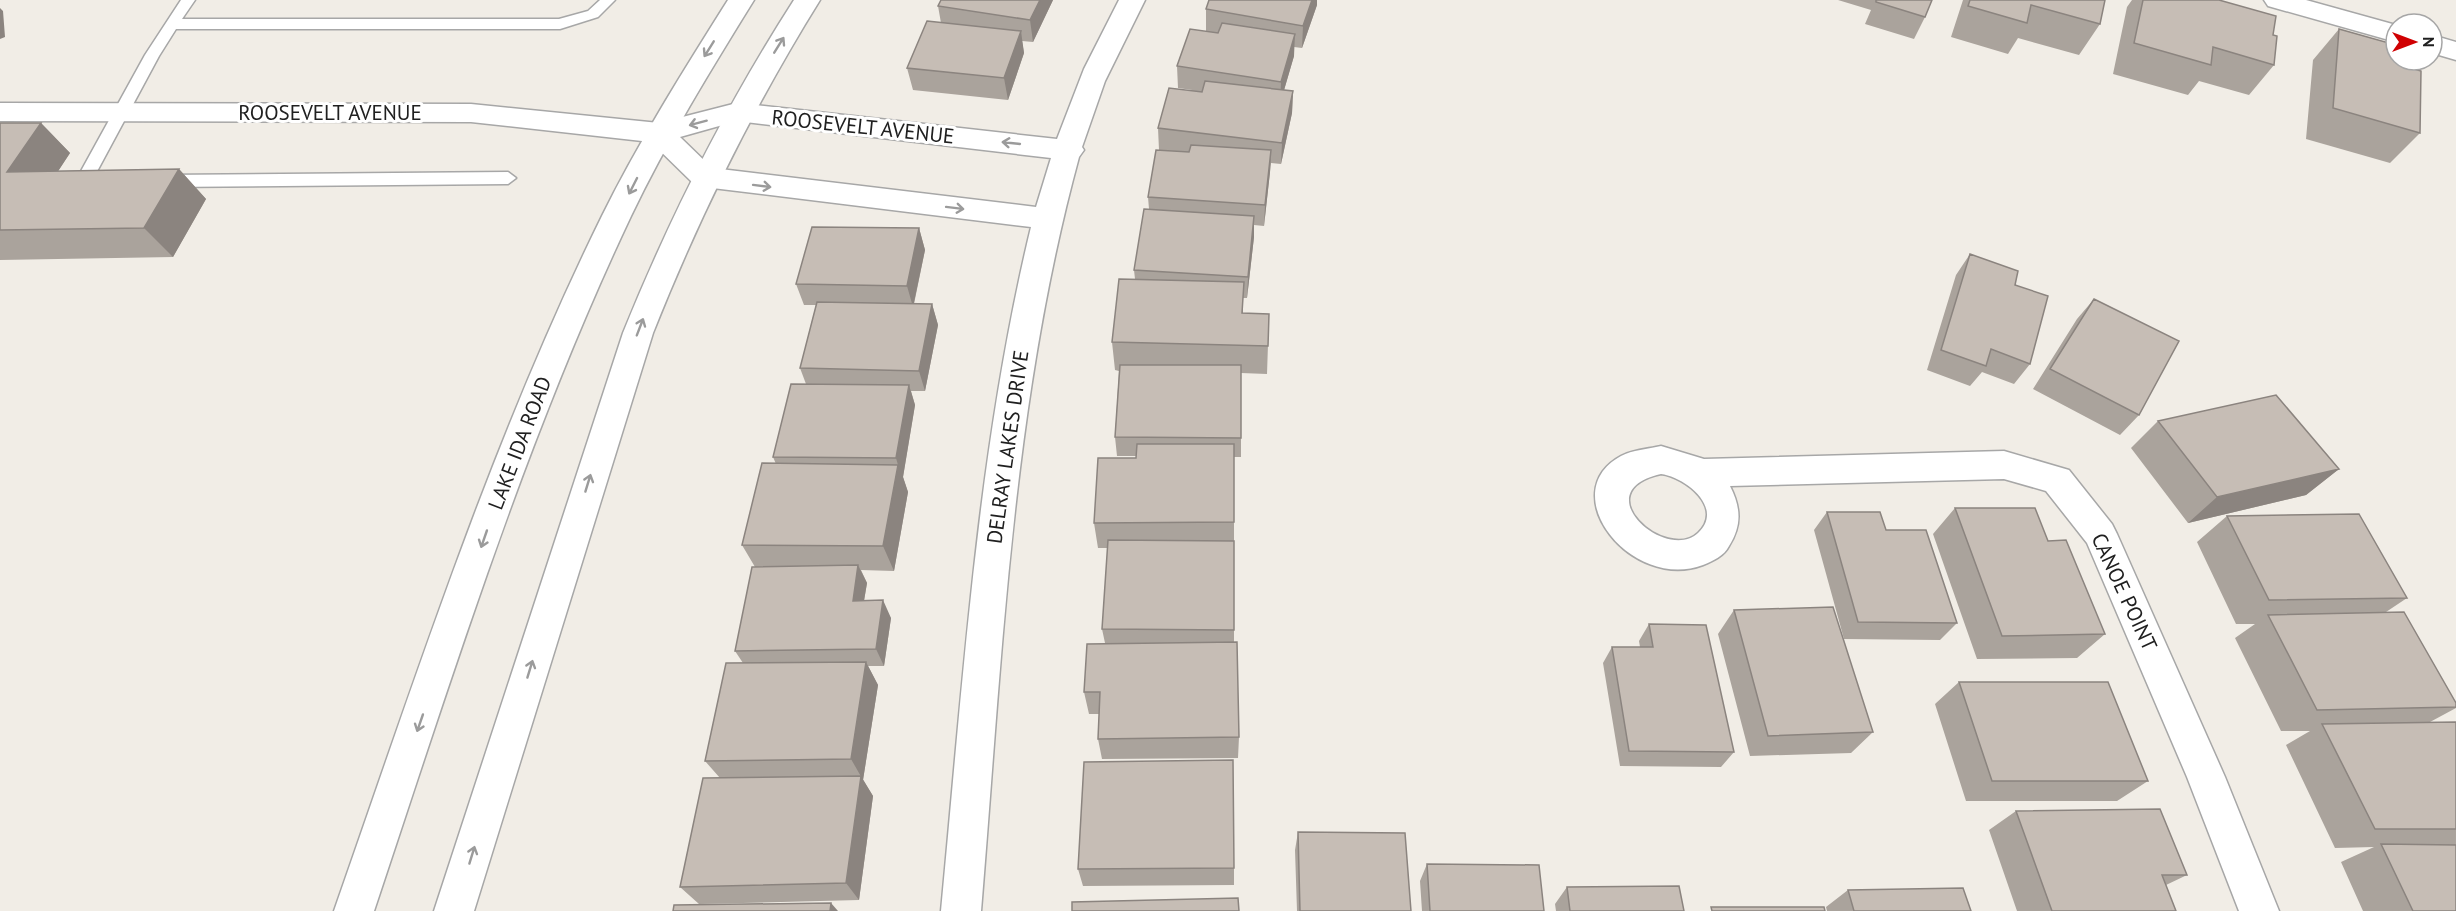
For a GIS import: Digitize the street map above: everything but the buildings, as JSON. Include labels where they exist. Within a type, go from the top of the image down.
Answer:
[{"type":"street","name":"LAKE IDA ROAD","points":[[354,911],[528,417],[596,257],[659,134],[741,0]]},
{"type":"street","points":[[454,911],[624,372],[666,260],[737,112],[807,0]]},
{"type":"street","name":"DELRAY LAKES DRIVE","points":[[961,911],[998,510],[1011,399],[1048,219],[1086,95],[1102,56],[1132,0]]},
{"type":"street","points":[[2277,0],[2384,31]]},
{"type":"street","name":"ROOSEVELT AVENUE","points":[[0,112],[471,113],[659,134],[737,112],[1070,150]]},
{"type":"street","points":[[659,134],[704,177],[1048,219]]},
{"type":"street","name":"CANOE POINT","points":[[1699,473],[2004,465],[2056,480],[2100,534],[2206,777],[2259,911]]},
{"type":"lane","points":[[106,182],[83,182],[120,112],[188,0]]},
{"type":"lane","points":[[172,24],[560,24],[593,14],[608,0]]},
{"type":"lane","points":[[154,181],[508,178]]}]
